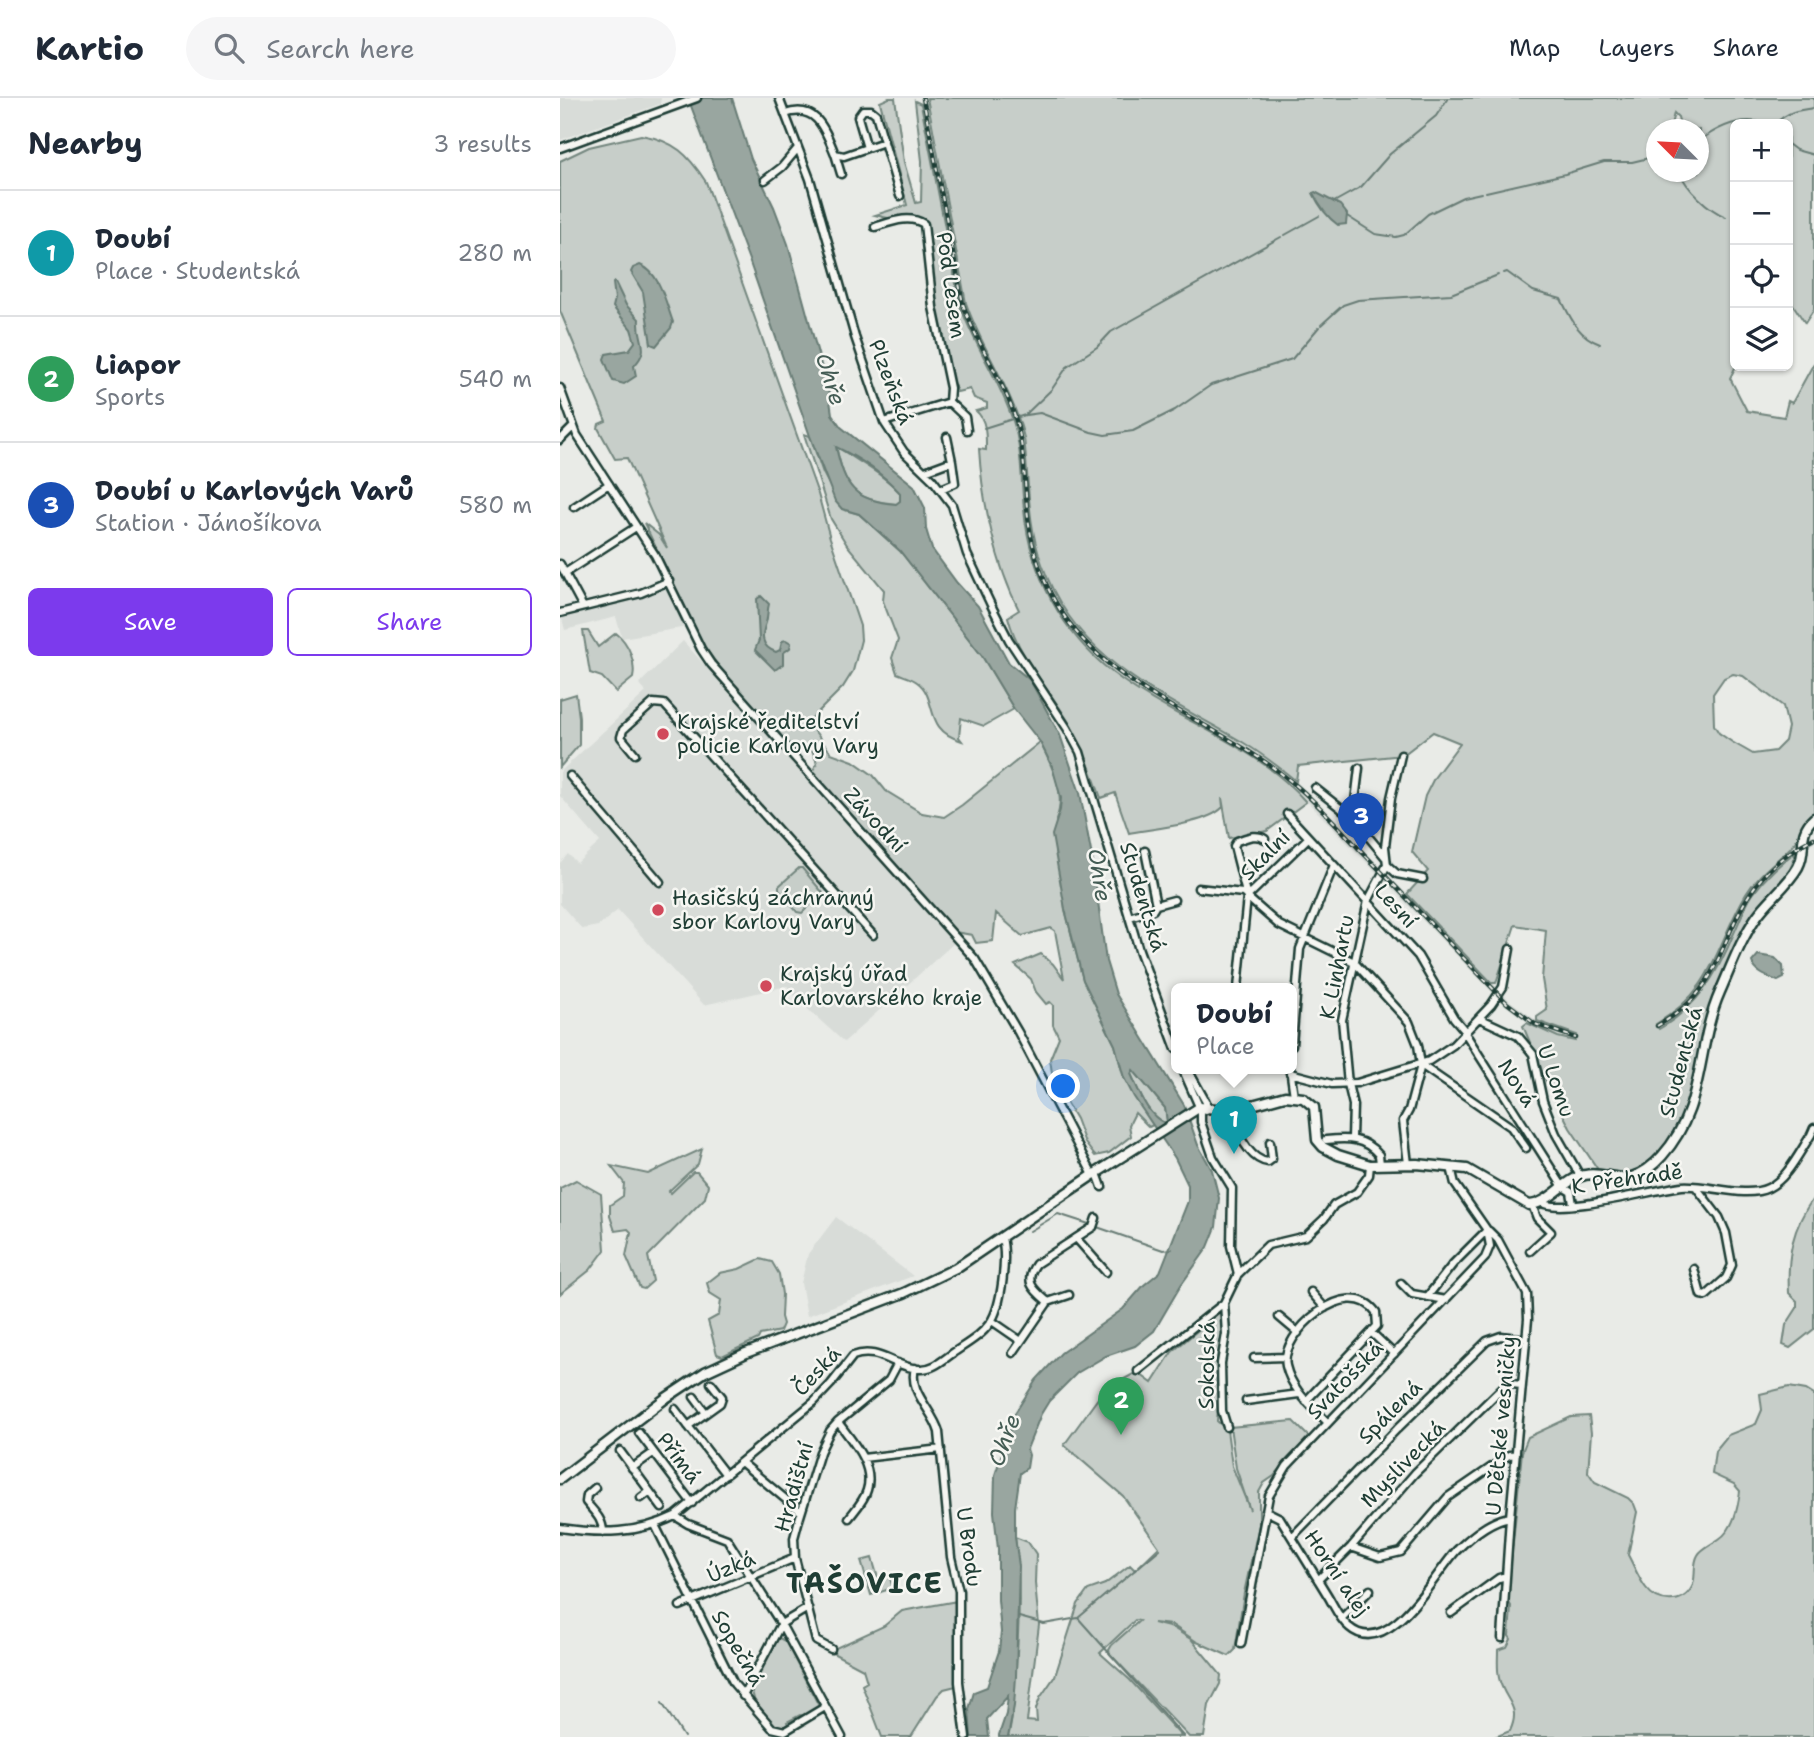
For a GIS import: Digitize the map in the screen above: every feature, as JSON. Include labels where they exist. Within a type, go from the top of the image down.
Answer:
[{"type":"main road","name":"Studentská","points":[[1580,1176],[1591,1174],[1620,1178],[1636,1175],[1655,1164],[1678,1135],[1691,1109],[1708,1029],[1719,995],[1752,924],[1798,866],[1803,835],[1814,818]]},
{"type":"main road","points":[[1201,1109],[1230,1113],[1285,1096],[1307,1100],[1314,1107],[1315,1133],[1323,1147],[1348,1159],[1370,1166],[1408,1164],[1451,1167],[1476,1173],[1522,1202],[1536,1203],[1580,1176]]},
{"type":"main road","points":[[560,1479],[666,1398],[705,1373],[746,1353],[923,1285],[964,1264],[1095,1174],[1201,1109],[1217,1109],[1230,1113]]},
{"type":"street","points":[[560,148],[697,98]]},
{"type":"street","name":"Plzeňská","points":[[777,98],[810,179],[855,337],[884,422],[904,453],[942,489],[954,509],[967,554],[1009,640]]},
{"type":"street","points":[[867,148],[858,117],[863,110],[871,110],[876,114],[900,196]]},
{"type":"street","points":[[785,114],[799,111],[816,118],[825,130],[841,174]]},
{"type":"street","points":[[835,154],[844,156],[884,142]]},
{"type":"street","points":[[765,180],[782,167],[798,148]]},
{"type":"street","name":"Pod Lesem","points":[[875,227],[900,219],[916,219],[924,224],[933,307],[950,388],[949,402]]},
{"type":"street","name":"Závodní","points":[[560,388],[563,406],[573,427],[669,581],[701,649],[711,664],[975,959],[1102,1187]]},
{"type":"street","points":[[884,422],[949,402],[965,417],[967,430]]},
{"type":"street","points":[[560,440],[573,427]]},
{"type":"street","points":[[942,489],[955,483],[947,437]]},
{"type":"street","points":[[925,471],[951,461]]},
{"type":"street","points":[[574,507],[609,484]]},
{"type":"street","points":[[565,573],[636,527]]},
{"type":"street","points":[[560,564],[583,607]]},
{"type":"street","points":[[560,613],[641,593],[669,581]]},
{"type":"street","name":"Studentská","points":[[1009,640],[1080,752],[1129,917],[1171,1035]]},
{"type":"street","points":[[635,754],[621,737],[622,732],[653,703],[661,702],[873,935]]},
{"type":"street","name":"K Linhartu","points":[[1352,1138],[1353,1105],[1342,1030],[1368,901],[1387,862],[1385,847],[1391,798],[1401,755]]},
{"type":"street","points":[[1353,818],[1359,768]]},
{"type":"street","points":[[570,776],[660,882]]},
{"type":"street","points":[[1315,788],[1353,818],[1397,874],[1423,879]]},
{"type":"street","name":"Lesní","points":[[1287,814],[1418,956],[1465,1033]]},
{"type":"street","points":[[1265,839],[1260,836],[1248,837],[1237,841],[1234,846],[1248,897],[1279,925],[1354,962],[1409,1022],[1418,1045],[1420,1065],[1409,1110],[1403,1121],[1408,1164]]},
{"type":"street","name":"Skalní","points":[[1239,983],[1248,897],[1308,838]]},
{"type":"street","points":[[1145,851],[1156,905]]},
{"type":"street","points":[[1296,983],[1303,938],[1334,865]]},
{"type":"street","name":"Skalní","points":[[1198,888],[1243,893],[1248,897]]},
{"type":"street","points":[[1129,917],[1174,900]]},
{"type":"street","points":[[1297,1072],[1332,1084],[1348,1084],[1420,1065],[1447,1049],[1465,1033],[1503,988],[1510,948]]},
{"type":"street","name":"U Lomu","points":[[1479,1018],[1518,1036],[1533,1054],[1543,1101],[1556,1134],[1580,1176]]},
{"type":"street","name":"Nová","points":[[1465,1033],[1563,1187],[1571,1192],[1573,1204]]},
{"type":"street","points":[[1420,1065],[1511,1127],[1526,1148]]},
{"type":"street","points":[[1186,1074],[1201,1109],[1201,1122],[1208,1146],[1232,1188],[1231,1246],[1238,1274]]},
{"type":"street","points":[[1290,1074],[1293,1096]]},
{"type":"street","points":[[1230,1113],[1253,1156],[1261,1161],[1268,1162],[1272,1159],[1270,1142]]},
{"type":"street","name":"K Přehradě","points":[[1536,1203],[1549,1207],[1603,1201],[1682,1186],[1747,1192],[1768,1188],[1784,1175],[1814,1128]]},
{"type":"street","points":[[1326,1140],[1352,1138],[1374,1149],[1379,1154],[1380,1164]]},
{"type":"street","name":"Sokolská","points":[[1138,1371],[1224,1303],[1238,1274],[1268,1245],[1306,1236],[1334,1205],[1357,1192],[1369,1175],[1370,1166]]},
{"type":"street","points":[[1427,1297],[1453,1264],[1487,1230],[1455,1184],[1451,1167]]},
{"type":"street","points":[[1694,1269],[1701,1295],[1706,1296],[1727,1278],[1732,1265],[1726,1233],[1719,1217],[1696,1187]]},
{"type":"street","points":[[1530,1251],[1551,1232],[1536,1218],[1536,1203]]},
{"type":"street","points":[[1048,1303],[1031,1286],[1028,1278],[1031,1270],[1094,1223]]},
{"type":"street","name":"U Dětské vesničky","points":[[1487,1230],[1498,1240],[1527,1294],[1526,1339],[1502,1637]]},
{"type":"street","name":"Svatošská","points":[[1241,1644],[1269,1496],[1287,1466],[1488,1253],[1490,1242],[1487,1230]]},
{"type":"street","points":[[915,1368],[925,1369],[936,1365],[983,1331],[992,1321],[997,1310],[1005,1252],[1002,1238]]},
{"type":"street","points":[[1076,1238],[1106,1272]]},
{"type":"street","points":[[1401,1283],[1412,1294],[1446,1300]]},
{"type":"street","points":[[1311,1292],[1325,1308]]},
{"type":"street","points":[[1013,1353],[1048,1303],[1069,1295]]},
{"type":"street","points":[[1307,1401],[1377,1326],[1376,1312],[1362,1299],[1347,1299],[1325,1308],[1298,1333],[1289,1345],[1285,1357],[1288,1372],[1299,1394],[1328,1423]]},
{"type":"street","name":"Sokolská","points":[[1224,1303],[1226,1327],[1221,1363],[1222,1411],[1227,1427]]},
{"type":"street","points":[[1279,1317],[1298,1333]]},
{"type":"street","points":[[992,1321],[1021,1341]]},
{"type":"street","points":[[1372,1333],[1394,1354]]},
{"type":"street","name":"Spálená","points":[[1292,1537],[1487,1341],[1501,1336],[1526,1339]]},
{"type":"street","name":"Česká","points":[[560,1528],[625,1531],[655,1525],[675,1516],[814,1402],[853,1356],[870,1352],[915,1368]]},
{"type":"street","points":[[1254,1358],[1285,1357]]},
{"type":"street","name":"Hradištní","points":[[831,1649],[816,1642],[795,1558],[794,1538],[825,1439],[838,1422],[889,1380],[898,1363]]},
{"type":"street","name":"U Brodu","points":[[915,1368],[913,1384],[936,1422],[941,1449],[951,1557],[959,1591],[959,1682],[966,1737]]},
{"type":"street","points":[[688,1426],[720,1403],[722,1397],[711,1383]]},
{"type":"street","name":"Myslivecká","points":[[1318,1580],[1351,1547],[1415,1473],[1503,1387],[1521,1385]]},
{"type":"street","points":[[1245,1401],[1299,1394]]},
{"type":"street","points":[[694,1397],[706,1413]]},
{"type":"street","points":[[675,1409],[726,1475]]},
{"type":"street","points":[[838,1422],[863,1458],[867,1490],[849,1518]]},
{"type":"street","name":"Přímá","points":[[639,1433],[690,1505],[690,1518],[699,1527]]},
{"type":"street","points":[[863,1458],[941,1449]]},
{"type":"street","name":"Přímá","points":[[620,1451],[639,1481],[662,1508]]},
{"type":"street","points":[[632,1468],[653,1453]]},
{"type":"street","points":[[1351,1547],[1380,1556],[1401,1552],[1448,1497],[1509,1455],[1516,1454]]},
{"type":"street","points":[[741,1462],[802,1512]]},
{"type":"street","points":[[595,1488],[587,1495],[586,1503],[603,1524],[603,1532]]},
{"type":"street","points":[[641,1498],[649,1492]]},
{"type":"street","name":"Horní alej","points":[[1266,1511],[1280,1518],[1348,1627],[1361,1634],[1375,1634],[1390,1628],[1420,1598],[1468,1540],[1503,1518],[1510,1517]]},
{"type":"street","points":[[675,1516],[727,1539],[781,1624],[842,1737]]},
{"type":"street","name":"Sopečná","points":[[655,1525],[734,1684],[772,1728],[785,1731],[825,1707]]},
{"type":"street","name":"Úzká","points":[[680,1606],[795,1558]]},
{"type":"street","points":[[1451,1613],[1499,1578],[1506,1576]]},
{"type":"street","points":[[1342,1618],[1370,1590]]},
{"type":"street","points":[[743,1696],[781,1624],[808,1608]]},
{"type":"shaded area","points":[[560,98],[661,98],[660,104],[560,140]]},
{"type":"shaded area","points":[[688,98],[732,98],[751,159],[788,244],[829,394],[832,414],[841,427],[914,486],[925,508],[926,529],[932,549],[978,606],[1009,663],[1030,680],[1060,735],[1080,793],[1106,961],[1116,994],[1184,1105],[1198,1145],[1212,1170],[1219,1198],[1216,1227],[1208,1247],[1181,1285],[1154,1331],[1135,1346],[1106,1356],[1077,1373],[1049,1401],[1027,1449],[1027,1468],[1020,1473],[1015,1508],[1019,1566],[1016,1676],[1008,1737],[999,1735],[1008,1696],[987,1719],[989,1737],[971,1737],[969,1709],[974,1692],[987,1687],[999,1651],[1001,1632],[994,1512],[995,1475],[1015,1413],[1036,1380],[1061,1353],[1123,1309],[1144,1285],[1160,1272],[1188,1201],[1188,1185],[1175,1158],[1124,1078],[1115,1045],[1083,980],[1065,909],[1052,835],[1061,798],[1052,766],[1040,742],[1014,709],[982,656],[900,551],[859,514],[842,509],[835,501]],"holes":[[[836,447],[862,461],[886,479],[900,493],[900,501],[896,504],[882,502],[861,495],[848,482]],[[1133,1070],[1165,1108],[1165,1123],[1153,1115],[1144,1102],[1131,1074]]]},
{"type":"shaded area","points":[[895,98],[904,162],[916,203],[921,202],[922,161],[915,101],[921,104],[960,305],[1001,391],[1016,432],[1027,534],[1041,579],[1064,621],[1078,640],[1113,673],[1137,690],[1262,763],[1306,802],[1267,831],[1229,838],[1222,798],[1223,807],[1205,818],[1129,833],[1115,793],[1101,798],[1071,726],[1019,646],[1008,617],[1019,610],[997,553],[983,490],[979,449],[986,450],[986,434],[982,419],[976,411],[987,408],[987,403],[974,398],[970,389],[957,392],[952,380],[935,302],[926,223],[875,215],[907,205],[880,102]]},
{"type":"shaded area","points":[[920,98],[926,98],[966,303],[1020,422],[1032,523],[1041,563],[1060,603],[1075,625],[1118,669],[1151,691],[1245,744],[1297,782],[1509,1000],[1537,1021],[1577,1035],[1575,1041],[1534,1027],[1505,1005],[1293,787],[1242,749],[1148,697],[1114,674],[1088,651],[1069,629],[1047,593],[1031,551],[1025,524],[1018,439],[1011,415],[970,334],[960,305]]},
{"type":"shaded area","points":[[927,98],[1814,98],[1814,309],[1805,323],[1793,305],[1793,119],[1730,119],[1730,371],[1734,371],[1730,378],[1747,411],[1784,417],[1788,401],[1792,403],[1814,363],[1814,813],[1794,844],[1761,874],[1746,894],[1712,966],[1691,996],[1656,1024],[1659,1029],[1673,1020],[1705,988],[1721,962],[1753,894],[1772,872],[1795,852],[1790,870],[1760,905],[1745,928],[1714,998],[1683,1114],[1672,1135],[1652,1161],[1631,1172],[1599,1171],[1570,1128],[1545,1078],[1523,1026],[1527,1023],[1558,1037],[1575,1041],[1577,1035],[1537,1021],[1537,1017],[1547,1010],[1542,979],[1546,930],[1515,925],[1496,983],[1492,983],[1407,894],[1428,871],[1412,852],[1425,796],[1434,778],[1460,743],[1433,732],[1403,755],[1298,766],[1296,781],[1251,747],[1153,691],[1100,651],[1077,627],[1057,598],[1042,564],[1031,518],[1024,438],[1019,420],[966,303]],"holes":[[[1733,674],[1743,676],[1783,706],[1788,727],[1785,741],[1775,751],[1753,754],[1719,733],[1714,725],[1713,694],[1724,678]]]},
{"type":"shaded area","points":[[641,135],[663,141],[679,150],[706,182],[818,494],[860,626],[861,640],[853,671],[843,687],[812,718],[811,726],[831,753],[853,761],[873,775],[886,791],[922,813],[944,817],[1040,742],[1049,761],[1059,790],[1056,820],[1065,909],[1083,980],[1115,1045],[1124,1078],[1153,1125],[1149,1127],[1135,1113],[1129,1125],[1131,1136],[1109,1153],[1095,1156],[1085,1143],[1076,1119],[1053,1080],[1050,1059],[1059,1037],[1053,1025],[1053,1005],[1050,1002],[1046,1004],[1036,992],[1031,979],[1015,965],[1041,954],[1064,979],[1055,931],[1051,928],[1022,936],[996,913],[993,941],[976,943],[972,935],[955,932],[812,772],[817,763],[812,750],[788,747],[722,671],[704,646],[644,523],[659,535],[667,548],[627,458],[615,459],[598,428],[599,424],[606,421],[560,311],[560,161],[589,147]]},
{"type":"shaded area","points":[[1313,193],[1340,205],[1347,214],[1346,224],[1338,225],[1330,218],[1318,202]]},
{"type":"shaded area","points":[[640,265],[653,274],[673,322],[656,346],[651,344],[643,292],[631,272]]},
{"type":"shaded area","points":[[615,282],[626,305],[639,319],[643,349],[634,366],[636,376],[624,384],[613,381],[604,359],[606,354],[629,350],[635,342],[631,329],[613,307]]},
{"type":"shaded area","points":[[804,434],[810,436],[823,473],[842,509],[859,514],[900,551],[982,656],[1014,709],[984,726],[961,718],[959,737],[962,741],[949,736],[941,729],[924,689],[915,681],[897,673],[892,658],[898,640],[883,601],[884,590],[847,545],[831,519]]},
{"type":"shaded area","points":[[836,446],[893,485],[901,493],[900,501],[897,504],[870,499],[853,489],[843,472]]},
{"type":"shaded area","points":[[668,584],[687,627],[622,638],[616,617],[565,630],[561,615],[613,604]]},
{"type":"shaded area","points":[[761,596],[769,604],[763,632],[765,644],[776,652],[780,650],[782,641],[791,643],[790,648],[783,653],[783,664],[775,670],[755,650],[759,640],[757,599]]},
{"type":"shaded area","points":[[583,631],[588,631],[598,647],[616,633],[628,647],[633,678],[616,692],[602,677],[590,673]]},
{"type":"shaded area","points":[[683,641],[955,942],[844,1042],[801,1003],[787,986],[704,1005],[618,910],[598,926],[582,929],[560,904],[560,863],[568,854],[577,863],[600,842],[560,796],[560,772],[646,692],[639,684]]},
{"type":"shaded area","points":[[576,694],[579,745],[560,767],[560,699]]},
{"type":"shaded area","points":[[1814,835],[1814,842],[1778,865],[1747,905],[1720,967],[1703,993],[1680,1016],[1659,1029],[1656,1024],[1688,1000],[1707,976],[1742,902],[1763,872],[1792,847]]},
{"type":"shaded area","points":[[802,868],[823,893],[802,913],[797,912],[779,890],[779,886]]},
{"type":"shaded area","points":[[1758,955],[1775,958],[1783,966],[1784,978],[1778,981],[1759,972],[1752,962]]},
{"type":"shaded area","points":[[1133,1069],[1165,1108],[1165,1123],[1153,1115],[1144,1102],[1131,1074]]},
{"type":"shaded area","points":[[702,1149],[698,1164],[669,1191],[671,1193],[693,1172],[697,1172],[708,1185],[705,1198],[648,1256],[653,1281],[644,1289],[640,1288],[626,1256],[631,1232],[628,1229],[615,1231],[610,1216],[610,1205],[623,1196],[624,1183],[611,1166],[648,1174]]},
{"type":"shaded area","points":[[576,1180],[601,1194],[605,1250],[590,1270],[560,1294],[560,1188]]},
{"type":"shaded area","points":[[1814,1197],[1814,1329],[1790,1348],[1783,1345],[1786,1325],[1797,1308],[1797,1301],[1789,1293],[1790,1255],[1796,1231]]},
{"type":"shaded area","points":[[836,1217],[913,1276],[807,1316],[801,1283],[808,1254]]},
{"type":"shaded area","points":[[760,1259],[772,1262],[779,1274],[783,1324],[780,1331],[760,1335],[758,1339],[722,1356],[717,1354],[708,1321],[719,1315],[721,1300],[710,1293],[707,1283],[720,1273],[739,1269]]},
{"type":"shaded area","points":[[1222,1310],[1225,1318],[1217,1421],[1227,1430],[1232,1466],[1250,1510],[1236,1468],[1230,1427],[1293,1421],[1309,1437],[1274,1476],[1264,1483],[1259,1492],[1259,1525],[1235,1650],[1229,1656],[1197,1642],[1172,1625],[1153,1623],[1173,1628],[1192,1640],[1221,1675],[1220,1684],[1209,1705],[1204,1737],[1189,1737],[1110,1654],[1112,1645],[1139,1621],[1135,1620],[1100,1653],[1130,1680],[1182,1737],[1008,1737],[1018,1632],[1019,1594],[1015,1537],[1028,1542],[1036,1554],[1035,1583],[1039,1625],[1027,1721],[1037,1722],[1036,1709],[1055,1676],[1078,1604],[1088,1590],[1105,1584],[1130,1565],[1135,1570],[1159,1547],[1123,1496],[1064,1445],[1104,1390],[1137,1372],[1152,1383],[1172,1352]]},
{"type":"shaded area","points":[[1789,1387],[1806,1390],[1814,1395],[1814,1737],[1495,1737],[1510,1731],[1514,1715],[1499,1678],[1498,1650],[1507,1647],[1511,1639],[1511,1606],[1507,1599],[1522,1452],[1528,1437],[1571,1417],[1589,1416],[1591,1433],[1588,1472],[1595,1482],[1628,1498],[1634,1504],[1637,1512],[1628,1555],[1641,1581],[1651,1593],[1663,1599],[1677,1599],[1688,1593],[1692,1587],[1699,1553],[1724,1535],[1732,1524],[1736,1511],[1740,1491],[1734,1484],[1712,1474],[1715,1451],[1728,1435],[1756,1424],[1762,1410],[1760,1394]]},
{"type":"shaded area","points":[[872,1558],[878,1578],[889,1575],[893,1588],[871,1595],[861,1561]]},
{"type":"shaded area","points":[[957,1601],[956,1686],[944,1689],[937,1696],[911,1737],[882,1737],[862,1685],[867,1682],[863,1669],[829,1651],[884,1626],[902,1611]]},
{"type":"shaded area","points":[[776,1639],[785,1641],[819,1706],[804,1716],[800,1715],[787,1722],[783,1727],[765,1717],[752,1691],[752,1685]]},
{"type":"waterway","points":[[1334,202],[1361,187],[1390,154],[1436,116],[1448,98]]},
{"type":"waterway","points":[[1781,119],[1793,112],[1814,108]]},
{"type":"waterway","points":[[1709,134],[1730,124]]},
{"type":"waterway","points":[[1793,148],[1814,155]]},
{"type":"waterway","points":[[1486,192],[1604,162],[1632,162],[1646,159]]},
{"type":"waterway","points":[[1685,182],[1699,198],[1726,217]]},
{"type":"waterway","points":[[1347,216],[1375,234],[1396,237],[1404,235],[1428,214],[1463,197],[1481,193]]},
{"type":"waterway","points":[[1285,235],[1319,216]]},
{"type":"waterway","points":[[984,428],[1025,415],[1052,389],[1067,367],[1097,347],[1111,332],[1281,237]]},
{"type":"waterway","points":[[1504,273],[1507,272],[1533,291],[1561,299],[1581,332],[1600,344]]},
{"type":"waterway","points":[[1321,325],[1343,305],[1358,300],[1451,294],[1498,275]]},
{"type":"waterway","points":[[1026,415],[1040,413],[1105,435],[1133,431],[1175,410],[1211,385],[1292,359],[1319,327]]},
{"type":"waterway","points":[[1030,1231],[1058,1214],[1092,1225]]},
{"type":"waterway","points":[[1097,1227],[1163,1250],[1172,1249]]},
{"type":"waterway","points":[[1078,1618],[1160,1549]]},
{"type":"waterway","points":[[1019,1617],[1044,1624],[1078,1618],[1184,1737]]},
{"type":"waterway","points":[[662,1703],[684,1737]]},
{"type":"railway","points":[[923,98],[963,304],[1006,394],[1017,424],[1033,545],[1042,575],[1056,603],[1078,634],[1105,661],[1134,683],[1263,761],[1303,791],[1507,1003],[1535,1024],[1576,1038]]},
{"type":"railway","points":[[1657,1026],[1694,998],[1705,983],[1738,915],[1762,877],[1786,855],[1814,838]]},
{"type":"place","name":"Krajské ředitelství policie Karlovy Vary","points":[[663,734]]},
{"type":"place","name":"Doubí u Karlových Varů","points":[[1361,851]]},
{"type":"place","name":"Hasičský záchranný sbor Karlovy Vary","points":[[658,910]]},
{"type":"place","name":"Krajský úřad Karlovarského kraje","points":[[766,986]]},
{"type":"place","name":"Doubí","points":[[1234,1154]]},
{"type":"place","name":"Liapor","points":[[1121,1435]]},
{"type":"district","name":"TAŠOVICE","points":[[865,1583]]},
{"type":"water label","name":"Ohře","points":[[831,379]]},
{"type":"water label","name":"Ohře","points":[[1100,875]]},
{"type":"water label","name":"Ohře","points":[[1004,1440]]}]
